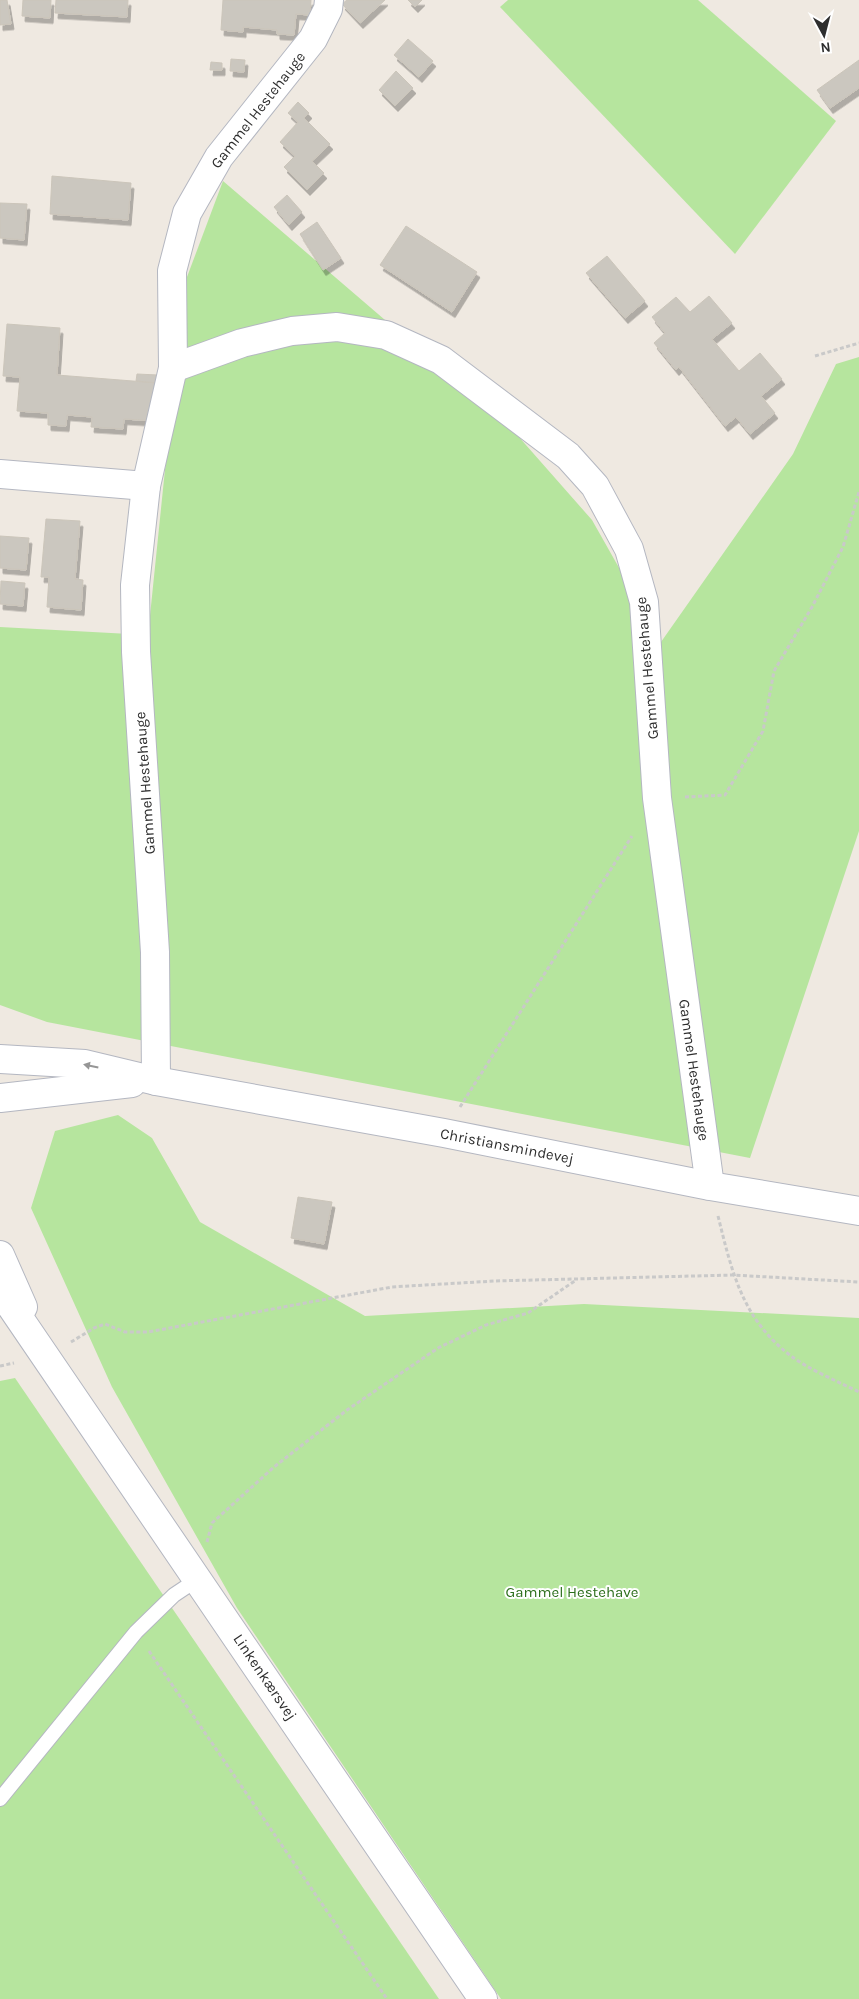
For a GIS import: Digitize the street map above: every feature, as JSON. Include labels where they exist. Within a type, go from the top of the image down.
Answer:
[{"type":"street","name":"Gammel Hestehauge","points":[[156,1081],[155,952],[136,652],[135,585],[146,486],[173,368],[172,271],[187,213],[219,157],[313,39],[328,9],[329,0]]},
{"type":"street","name":"Gammel Hestehauge","points":[[173,368],[242,343],[292,331],[337,327],[386,335],[441,360],[568,456],[595,486],[629,549],[644,602],[657,798],[710,1186]]},
{"type":"street","points":[[0,474],[146,486]]},
{"type":"street","name":"Christiansmindevej","points":[[0,1059],[85,1064],[156,1081],[444,1133],[710,1186],[859,1212]]},
{"type":"street","name":"Christiansmindevej","points":[[0,1098],[156,1081]]},
{"type":"street","name":"Linkenkærsvej","points":[[0,1255],[45,1357]]},
{"type":"street","name":"Linkenkærsvej","points":[[0,1290],[483,1999]]},
{"type":"lane","points":[[0,1799],[136,1632],[174,1595],[198,1579]]},
{"type":"path","points":[[815,356],[859,343]]},
{"type":"path","points":[[444,1133],[657,798],[725,794],[763,731],[774,671],[812,607],[842,546],[859,492]]},
{"type":"path","points":[[710,1186],[733,1275],[746,1304],[765,1332],[792,1357],[859,1392]]},
{"type":"path","points":[[45,1357],[94,1328],[105,1324],[126,1332],[148,1332],[392,1287],[577,1278],[733,1275],[859,1282]]},
{"type":"path","points":[[198,1579],[212,1524],[274,1466],[347,1410],[438,1348],[486,1325],[528,1313],[577,1278]]},
{"type":"path","points":[[136,1632],[387,1999]]},
{"type":"green space","points":[[508,0],[698,0],[836,121],[735,254],[500,7]]},
{"type":"green space","points":[[223,181],[511,428],[592,520],[661,642],[793,454],[836,364],[859,357],[859,831],[750,1158],[47,1022],[0,1005],[0,627],[148,635],[184,285]]},
{"type":"green space","name":"Gammel Hestehave","points":[[118,1115],[152,1138],[200,1222],[365,1316],[584,1304],[859,1318],[859,1999],[501,1999],[237,1608],[112,1387],[31,1208],[55,1131]]},
{"type":"green space","points":[[15,1378],[439,1999],[0,1999],[0,1381]]},
{"type":"building","points":[[0,0],[7,0],[11,24],[0,25]]},
{"type":"building","points":[[23,0],[51,0],[50,18],[22,16]]},
{"type":"building","points":[[56,0],[128,0],[127,17],[55,13]]},
{"type":"building","points":[[223,0],[311,0],[310,15],[296,14],[294,35],[277,34],[277,30],[243,27],[243,32],[221,30]]},
{"type":"building","points":[[347,0],[385,0],[360,23],[342,4]]},
{"type":"building","points":[[408,0],[422,0],[415,7]]},
{"type":"building","points":[[408,39],[433,61],[419,77],[394,55]]},
{"type":"building","points":[[231,59],[245,60],[244,72],[230,71]]},
{"type":"building","points":[[859,60],[859,88],[830,108],[817,90]]},
{"type":"building","points":[[211,62],[222,63],[222,70],[210,70]]},
{"type":"building","points":[[396,71],[413,88],[395,106],[379,90]]},
{"type":"building","points":[[298,102],[309,113],[304,118],[330,144],[312,161],[324,173],[307,190],[284,167],[295,156],[280,142],[298,122],[288,113]]},
{"type":"building","points":[[52,176],[131,183],[128,220],[50,214]]},
{"type":"building","points":[[287,195],[302,212],[289,225],[274,207]]},
{"type":"building","points":[[0,203],[27,204],[24,240],[0,238]]},
{"type":"building","points":[[317,222],[341,258],[323,270],[300,234]]},
{"type":"building","points":[[406,226],[477,272],[452,312],[380,265]]},
{"type":"building","points":[[607,256],[645,301],[625,318],[586,273]]},
{"type":"building","points":[[709,296],[732,323],[712,339],[739,371],[760,353],[782,379],[761,396],[775,413],[750,434],[736,417],[725,426],[679,367],[676,370],[654,343],[665,333],[652,317],[676,297],[690,312]]},
{"type":"building","points":[[7,324],[60,328],[57,375],[158,383],[155,421],[124,419],[123,429],[91,427],[92,417],[67,415],[66,426],[48,425],[48,413],[17,411],[20,377],[3,376]]},
{"type":"building","points":[[137,374],[158,375],[158,383],[136,381]]},
{"type":"building","points":[[46,519],[80,521],[75,579],[83,580],[81,610],[47,607],[49,577],[41,577]]},
{"type":"building","points":[[0,536],[29,538],[26,570],[0,568]]},
{"type":"building","points":[[1,581],[25,583],[23,606],[0,604]]},
{"type":"building","points":[[298,1197],[332,1202],[324,1244],[291,1238]]}]
